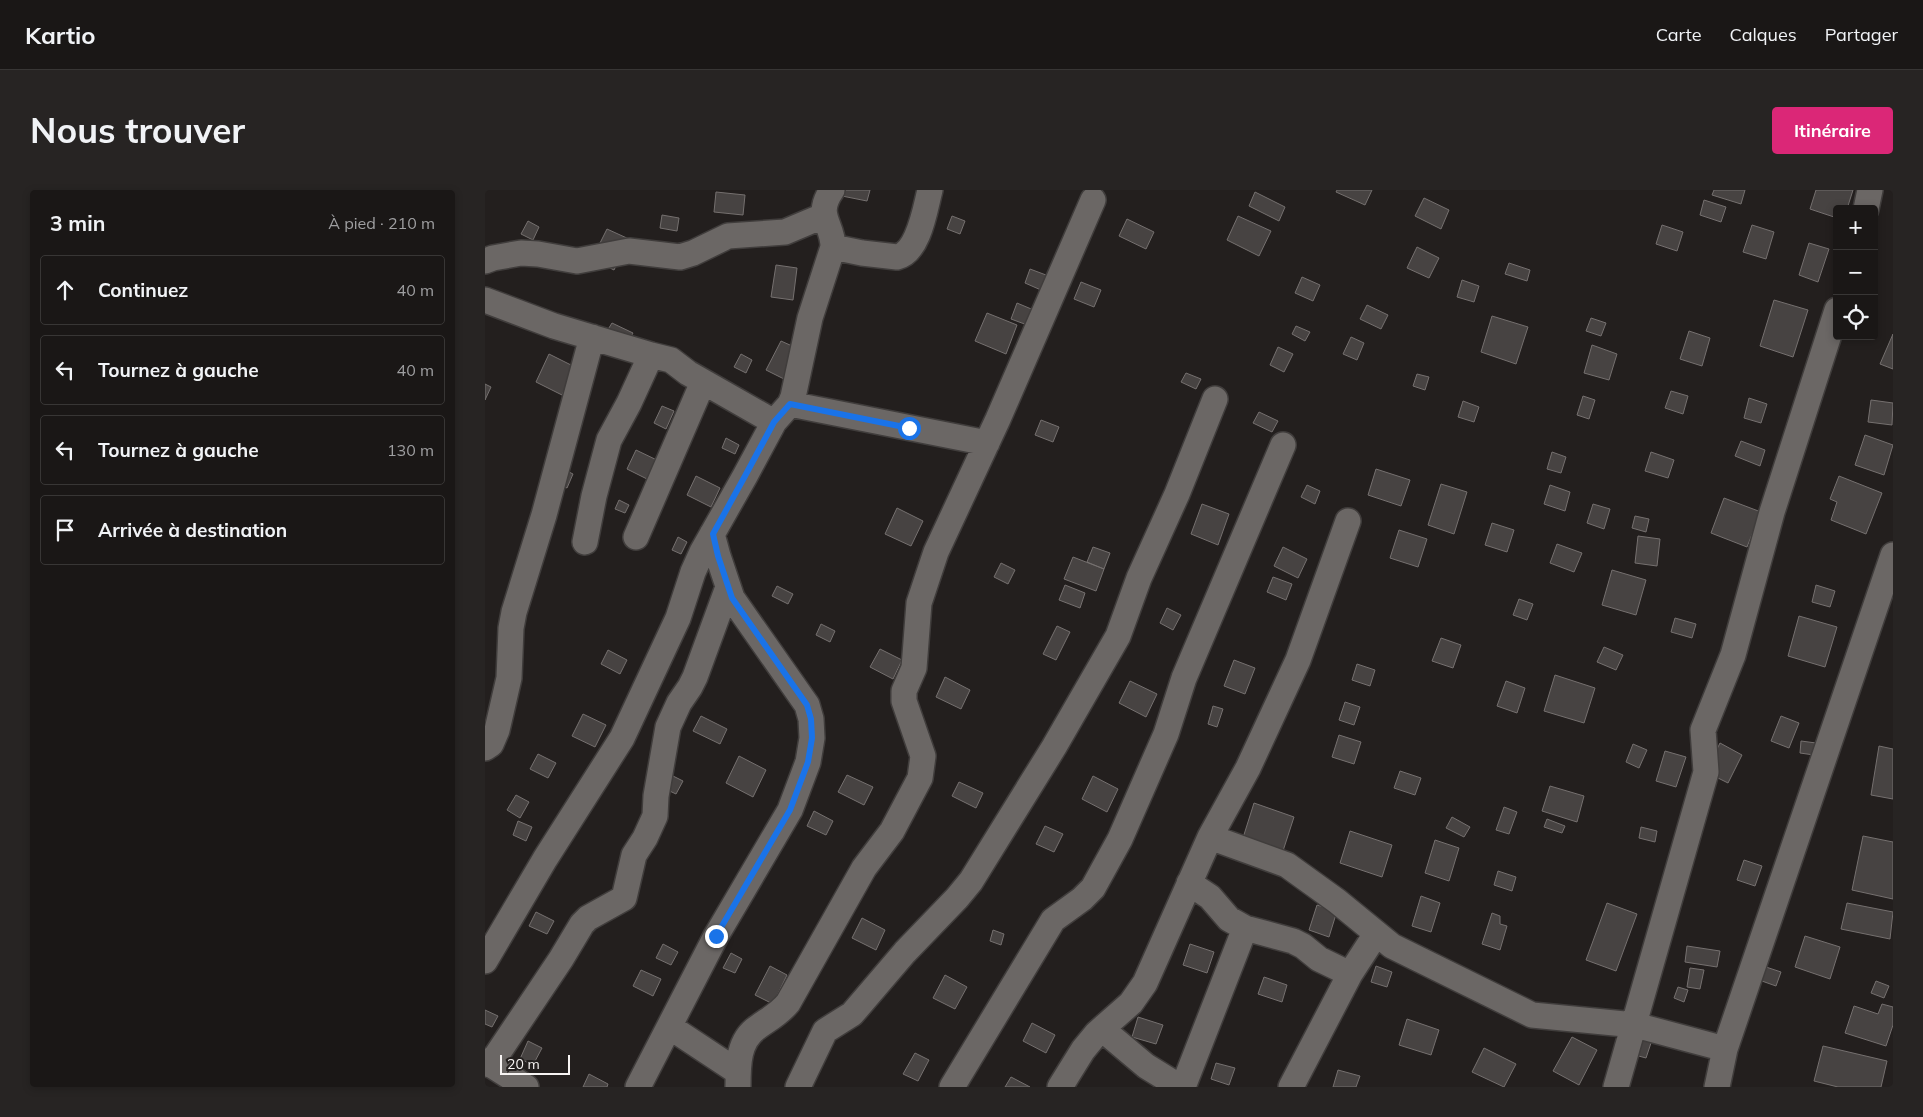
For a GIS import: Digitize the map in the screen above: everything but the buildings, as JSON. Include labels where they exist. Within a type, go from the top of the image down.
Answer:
[{"type":"street","points":[[485,961],[545,859],[622,738],[678,618],[693,572],[745,476],[793,397],[810,318],[833,247],[833,239],[823,216],[824,207],[831,190]]},
{"type":"street","points":[[833,247],[862,253],[901,256],[913,245],[922,224],[930,190]]},
{"type":"street","points":[[1867,205],[1870,190]]},
{"type":"street","points":[[738,1080],[740,1052],[747,1037],[755,1028],[779,1014],[788,1003],[865,868],[892,831],[920,778],[923,756],[904,700],[904,691],[914,668],[919,603],[936,552],[987,443],[1093,200]]},
{"type":"street","points":[[485,261],[521,253],[577,261],[629,251],[680,257],[693,253],[728,236],[785,232],[823,216]]},
{"type":"street","points":[[485,300],[554,326],[671,360],[682,370],[703,382],[782,413],[987,443]]},
{"type":"street","points":[[1617,1087],[1705,772],[1703,730],[1733,655],[1772,512],[1833,322]]},
{"type":"street","points":[[485,748],[491,744],[497,730],[509,678],[511,628],[514,612],[544,515],[591,337]]},
{"type":"street","points":[[585,542],[594,496],[609,440],[629,403],[651,355]]},
{"type":"street","points":[[636,537],[703,382]]},
{"type":"street","points":[[798,1087],[825,1032],[852,1014],[905,952],[971,881],[1054,747],[1118,636],[1139,578],[1177,494],[1215,399]]},
{"type":"street","points":[[952,1087],[1053,920],[1082,899],[1093,888],[1120,838],[1166,734],[1184,678],[1283,445]]},
{"type":"street","points":[[1060,1087],[1083,1050],[1102,1028],[1131,1003],[1145,983],[1210,837],[1248,768],[1298,660],[1348,521]]},
{"type":"street","points":[[638,1087],[716,936],[790,810],[808,762],[812,738],[811,719],[807,705],[740,611],[728,587],[713,534]]},
{"type":"street","points":[[1717,1087],[1725,1049],[1893,555]]},
{"type":"street","points":[[526,1087],[488,1063],[561,959],[582,924],[588,918],[624,898],[634,855],[645,838],[655,816],[656,796],[668,727],[679,703],[695,677],[728,587]]},
{"type":"street","points":[[1210,837],[1287,866],[1337,901],[1392,946],[1421,962],[1532,1015],[1635,1025],[1725,1049]]},
{"type":"street","points":[[1189,883],[1210,897],[1229,919],[1245,928],[1293,941],[1303,946],[1319,959],[1349,974]]},
{"type":"street","points":[[1102,1028],[1146,1066],[1182,1087],[1245,928]]},
{"type":"street","points":[[1291,1087],[1349,974],[1376,934]]},
{"type":"street","points":[[670,1026],[738,1080]]},
{"type":"route","points":[[716,936],[790,810],[808,762],[812,738],[811,719],[807,705],[732,598],[713,534],[774,422],[790,404],[909,428]]}]
